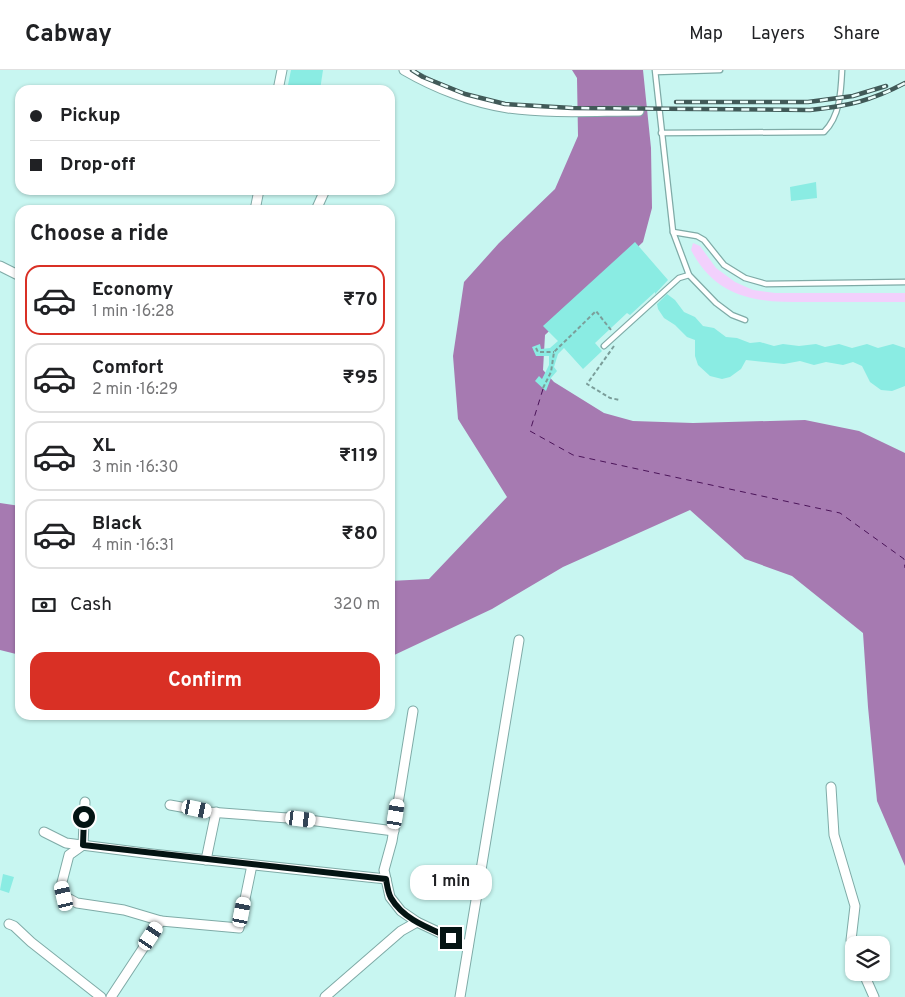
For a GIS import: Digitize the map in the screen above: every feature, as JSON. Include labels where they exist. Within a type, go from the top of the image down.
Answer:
[{"type":"street","points":[[279,85],[282,70]]},
{"type":"street","points":[[404,70],[423,81],[464,97],[507,108],[639,112]]},
{"type":"street","points":[[0,266],[15,274]]},
{"type":"street","points":[[460,997],[519,640]]},
{"type":"street","points":[[413,711],[394,831],[384,870],[390,897],[401,911],[417,922],[468,946]]},
{"type":"street","points":[[831,788],[834,835],[855,906],[851,936]]},
{"type":"street","points":[[85,802],[83,845],[69,856],[61,886],[64,896],[77,903],[124,910],[161,921],[239,928],[252,865]]},
{"type":"street","points":[[170,805],[216,812],[301,819],[394,831]]},
{"type":"street","points":[[206,860],[216,812]]},
{"type":"street","points":[[44,832],[66,843],[386,879]]},
{"type":"street","points":[[111,997],[161,921]]},
{"type":"street","points":[[325,997],[401,932],[417,922]]},
{"type":"street","points":[[9,924],[14,926],[31,942],[101,997]]},
{"type":"street","points":[[867,981],[874,997]]},
{"type":"lane","points":[[720,70],[655,71],[673,232],[689,275],[716,303],[745,320]]},
{"type":"lane","points":[[661,133],[824,132],[830,126],[835,114],[841,92],[842,70]]},
{"type":"lane","points":[[673,232],[697,236],[704,240],[724,265],[745,278],[766,284],[905,282]]},
{"type":"lane","points":[[604,346],[679,278],[689,275]]},
{"type":"path","points":[[543,388],[551,372],[554,352],[596,311],[612,331]]},
{"type":"path","points":[[615,343],[587,384],[610,398],[620,400]]},
{"type":"path","points":[[536,348],[538,352],[554,352]]},
{"type":"shaded area","points":[[572,70],[643,70],[651,148],[652,208],[643,242],[545,335],[543,370],[554,382],[604,413],[633,421],[693,423],[805,420],[859,431],[905,453],[905,866],[877,801],[863,633],[792,576],[745,559],[690,510],[563,567],[492,609],[395,655],[395,581],[429,579],[507,497],[458,419],[453,356],[464,282],[499,243],[555,189],[578,136],[577,78]]},
{"type":"shaded area","points":[[693,243],[700,246],[716,268],[735,282],[753,290],[775,293],[905,293],[905,302],[781,302],[746,297],[730,291],[703,268],[691,250]]},
{"type":"shaded area","points":[[0,503],[15,505],[15,654],[0,650]]},
{"type":"building","points":[[291,70],[323,70],[321,85],[288,85]]},
{"type":"building","points":[[816,182],[817,198],[791,201],[790,187]]},
{"type":"building","points":[[635,242],[668,280],[655,294],[655,292],[630,315],[627,313],[595,343],[602,351],[583,369],[564,348],[558,354],[554,367],[557,371],[551,378],[546,391],[535,381],[539,376],[542,379],[549,365],[549,356],[536,356],[532,347],[540,344],[541,349],[550,348],[558,341],[543,326]]},
{"type":"building","points":[[667,294],[675,300],[684,312],[695,317],[703,326],[714,328],[726,337],[737,338],[750,343],[760,342],[774,346],[783,344],[799,346],[816,344],[825,347],[839,344],[852,348],[867,344],[878,348],[893,344],[905,348],[905,386],[892,391],[881,390],[870,382],[862,366],[853,362],[843,365],[826,362],[814,365],[800,361],[784,364],[746,360],[741,369],[730,377],[722,379],[710,376],[698,365],[695,356],[695,340],[687,337],[675,325],[664,318],[658,309],[657,304]]},
{"type":"building","points":[[3,874],[14,877],[9,893],[0,890]]},
{"type":"ferry route","points":[[543,389],[530,431],[573,455],[840,513],[904,559],[905,568]]},
{"type":"railway","points":[[412,70],[423,77],[465,94],[505,104],[572,108],[810,110],[859,102],[905,83]]},
{"type":"railway","points":[[676,102],[808,102],[853,96],[886,86]]},
{"type":"route","points":[[84,817],[83,845],[386,879],[390,897],[401,911],[417,922],[451,938]]}]
